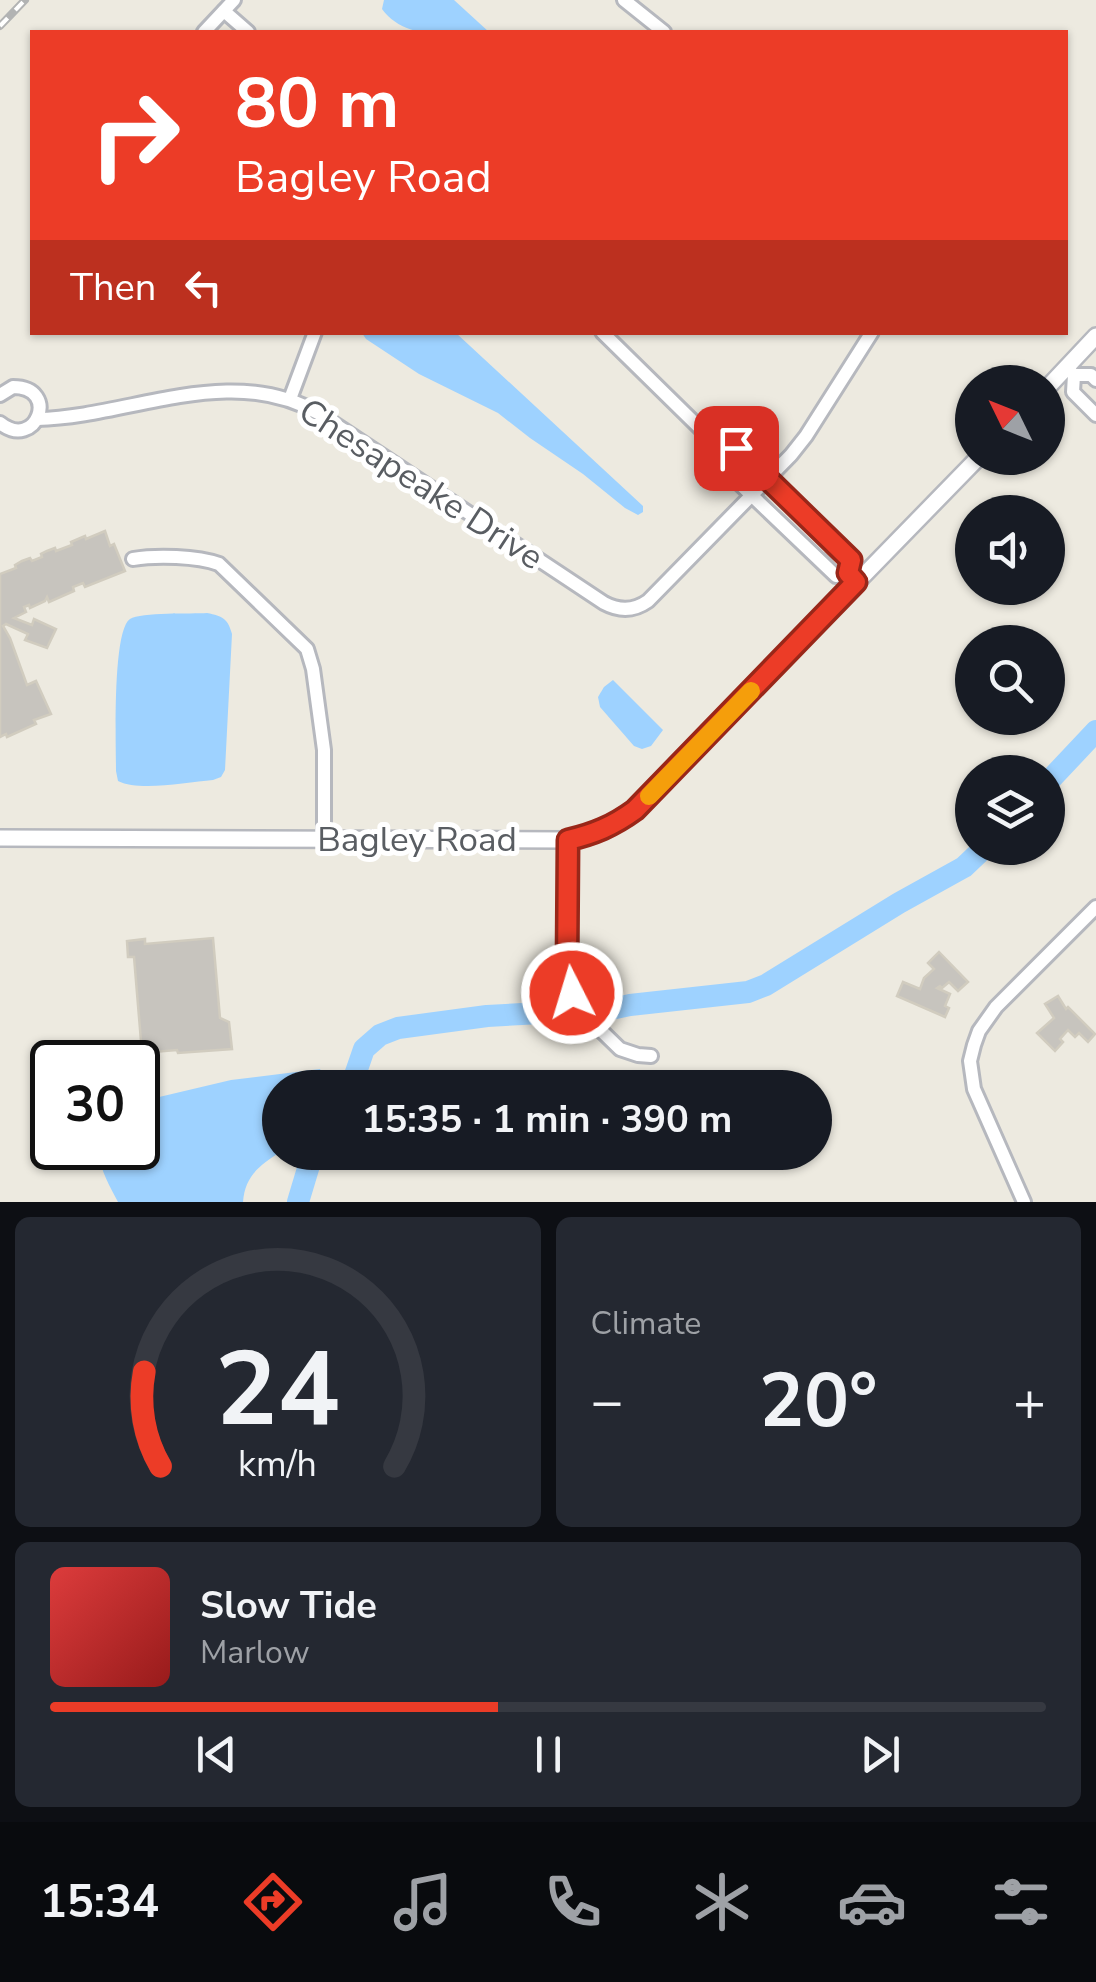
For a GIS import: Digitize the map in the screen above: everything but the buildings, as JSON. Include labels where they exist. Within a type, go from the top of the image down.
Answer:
[{"type":"street","points":[[624,0],[662,30]]},
{"type":"street","points":[[206,30],[229,5],[247,30]]},
{"type":"street","points":[[290,399],[314,335]]},
{"type":"street","points":[[605,335],[711,439],[736,448],[851,560],[852,577],[836,576],[751,495],[716,460],[711,439]]},
{"type":"street","name":"Chesapeake Drive","points":[[0,422],[19,431],[37,419],[224,390],[258,391],[290,399],[318,413],[592,594],[617,608],[634,608],[648,601],[799,446],[870,335]]},
{"type":"street","points":[[1065,375],[1096,336]]},
{"type":"street","points":[[1070,371],[1096,380]]},
{"type":"street","points":[[1070,371],[1073,392],[1096,415]]},
{"type":"street","points":[[0,395],[13,386],[27,388],[38,398],[37,419]]},
{"type":"street","name":"Bagley Road","points":[[0,838],[568,840],[588,836],[635,810],[852,577],[960,475]]},
{"type":"street","points":[[133,559],[207,560],[219,564],[307,650],[326,763],[324,839]]},
{"type":"street","points":[[568,840],[567,972],[572,993],[584,1014],[620,1049],[651,1056]]},
{"type":"street","points":[[1024,1202],[974,1089],[970,1062],[974,1045],[996,1007],[1096,907]]},
{"type":"water","points":[[384,0],[454,0],[487,30],[414,30],[392,20],[382,9]]},
{"type":"water","points":[[363,335],[458,335],[643,506],[643,512],[638,515],[625,508],[498,413],[419,374]]},
{"type":"water","points":[[207,613],[224,619],[232,634],[225,770],[213,780],[177,784],[138,786],[118,781],[116,690],[124,628],[136,617]]},
{"type":"water","points":[[613,680],[663,730],[651,746],[634,746],[600,707],[598,697]]},
{"type":"water","points":[[262,1076],[262,1165],[247,1185],[243,1202],[118,1202],[102,1170],[160,1170],[160,1097]]},
{"type":"waterway","points":[[1065,764],[1096,731]]},
{"type":"waterway","points":[[606,1010],[748,992],[766,985],[966,865]]},
{"type":"waterway","points":[[357,1070],[364,1049],[380,1035],[398,1028],[487,1016],[560,1012]]},
{"type":"waterway","points":[[298,1202],[308,1170]]},
{"type":"railway","points":[[0,26],[25,0]]},
{"type":"slow traffic","points":[[649,796],[751,691]]},
{"type":"route","points":[[572,993],[567,978],[568,840],[608,828],[635,810],[856,582],[848,573],[851,560],[736,448]]}]
